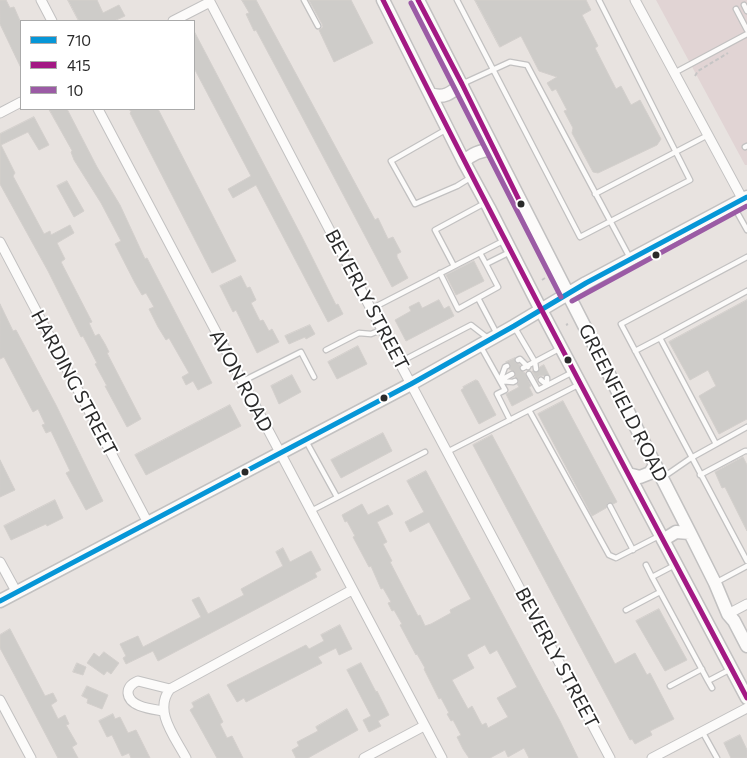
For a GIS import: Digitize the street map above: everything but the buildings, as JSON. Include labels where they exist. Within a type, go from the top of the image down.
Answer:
[{"type":"main road","name":"GREENFIELD ROAD","points":[[383,0],[541,310],[747,698]]},
{"type":"main road","name":"GREENFIELD ROAD","points":[[421,1],[493,150],[690,533],[728,614],[734,621],[747,646]]},
{"type":"main road","points":[[430,94],[438,97],[443,96],[462,84]]},
{"type":"main road","points":[[464,162],[482,150],[493,150]]},
{"type":"main road","points":[[0,601],[411,384],[630,259],[741,201]]},
{"type":"main road","points":[[628,474],[640,477],[650,473],[655,465]]},
{"type":"main road","points":[[662,538],[676,532],[690,533]]},
{"type":"street","points":[[41,0],[51,20]]},
{"type":"street","points":[[635,0],[709,134],[741,201]]},
{"type":"street","points":[[175,20],[210,1]]},
{"type":"street","name":"BEVERLY STREET","points":[[210,1],[371,309],[610,758]]},
{"type":"street","points":[[0,113],[20,103]]},
{"type":"street","name":"AVON ROAD","points":[[99,110],[279,454],[442,758]]},
{"type":"street","name":"HARDING STREET","points":[[0,242],[148,524]]},
{"type":"street","points":[[0,562],[16,592]]},
{"type":"street","points":[[186,758],[163,711],[164,699],[170,689],[352,590]]},
{"type":"street","points":[[728,614],[747,604]]},
{"type":"street","points":[[163,711],[136,704],[130,699],[128,691],[130,686],[138,681],[170,689]]},
{"type":"street","points":[[0,700],[31,758]]},
{"type":"street","points":[[652,758],[747,708]]},
{"type":"street","points":[[364,758],[424,726]]},
{"type":"lane","points":[[304,0],[318,26]]},
{"type":"lane","points":[[457,0],[580,237],[690,180],[599,0]]},
{"type":"lane","points":[[744,5],[747,11]]},
{"type":"lane","points":[[736,9],[747,30]]},
{"type":"lane","points":[[674,73],[747,34]]},
{"type":"lane","points":[[462,84],[510,62],[527,65],[630,259]]},
{"type":"lane","points":[[448,128],[392,161],[415,204],[457,186],[472,177]]},
{"type":"lane","points":[[595,194],[709,134]]},
{"type":"lane","points":[[741,201],[747,230]]},
{"type":"lane","points":[[454,266],[435,230],[486,202]]},
{"type":"lane","points":[[371,309],[505,239]]},
{"type":"lane","points":[[486,264],[511,251]]},
{"type":"lane","points":[[440,274],[458,309],[498,288],[480,253]]},
{"type":"lane","points":[[747,257],[621,324],[747,561]]},
{"type":"lane","points":[[635,351],[747,291]]},
{"type":"lane","points":[[478,298],[500,381],[505,390],[496,394],[510,420]]},
{"type":"lane","points":[[400,362],[471,324],[489,340]]},
{"type":"lane","points":[[514,326],[535,362],[541,367]]},
{"type":"lane","points":[[326,350],[359,333],[371,334],[383,329]]},
{"type":"lane","points":[[660,338],[716,444]]},
{"type":"lane","points":[[525,367],[562,348]]},
{"type":"lane","points":[[242,382],[301,352],[314,378]]},
{"type":"lane","points":[[518,360],[520,359],[538,390],[574,371]]},
{"type":"lane","points":[[535,362],[536,370]]},
{"type":"lane","points":[[500,381],[507,366]]},
{"type":"lane","points":[[500,381],[512,374]]},
{"type":"lane","points":[[547,378],[547,385]]},
{"type":"lane","points":[[500,381],[513,382],[516,380]]},
{"type":"lane","points":[[541,380],[547,385]]},
{"type":"lane","points":[[447,452],[581,384]]},
{"type":"lane","points":[[551,399],[554,405]]},
{"type":"lane","points":[[529,410],[609,555],[616,558],[662,538]]},
{"type":"lane","points":[[661,479],[691,458],[747,428]]},
{"type":"lane","points":[[306,440],[337,497]]},
{"type":"lane","points":[[700,475],[745,450],[747,451]]},
{"type":"lane","points":[[310,511],[425,452]]},
{"type":"lane","points":[[610,506],[633,550]]},
{"type":"lane","points":[[652,577],[676,564]]},
{"type":"lane","points":[[646,566],[712,688]]},
{"type":"lane","points":[[715,583],[747,566]]},
{"type":"lane","points":[[626,610],[660,592]]},
{"type":"lane","points":[[670,686],[702,669]]},
{"type":"lane","points":[[708,680],[731,669]]},
{"type":"lane","points":[[702,731],[717,758]]},
{"type":"path","points":[[695,76],[698,72],[729,53]]},
{"type":"shaded area","points":[[656,0],[747,0],[747,165],[745,165]]},
{"type":"transit line","name":"415","points":[[383,0],[517,263],[747,698]]},
{"type":"transit line","name":"415","points":[[418,0],[521,204]]},
{"type":"transit line","name":"10","points":[[411,3],[561,297]]},
{"type":"transit line","name":"710","points":[[0,601],[411,384],[586,283],[747,197]]},
{"type":"transit line","name":"10","points":[[572,301],[747,206]]}]
